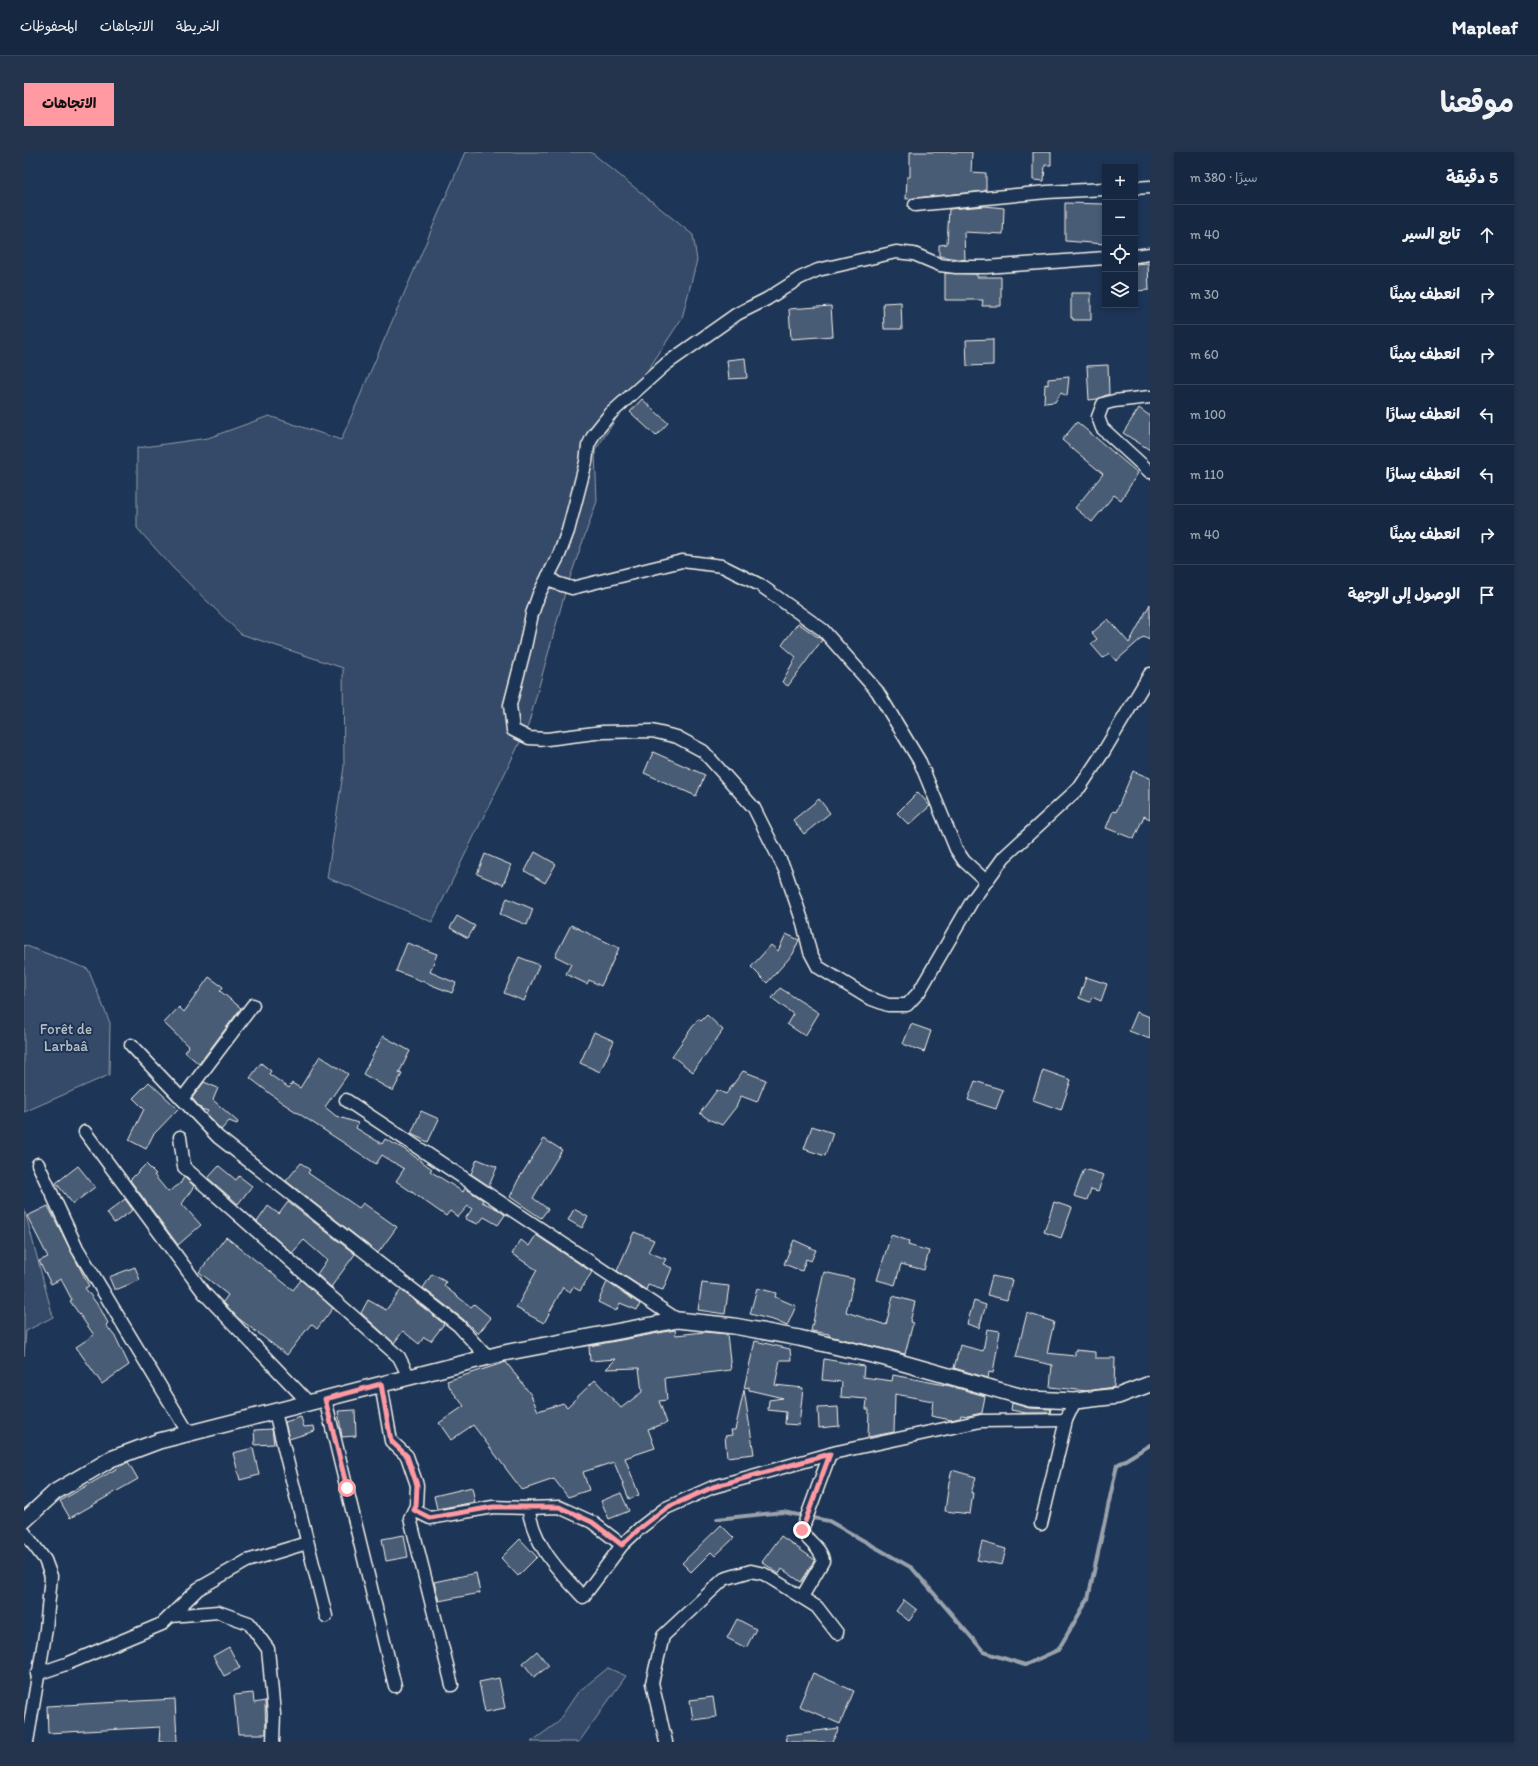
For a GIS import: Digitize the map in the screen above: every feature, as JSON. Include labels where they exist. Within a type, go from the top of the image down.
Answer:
[{"type":"street","points":[[1138,188],[1150,187]]},
{"type":"street","points":[[915,205],[1047,192],[1102,189]]},
{"type":"street","points":[[1102,258],[986,267],[956,267],[940,265],[914,254],[896,252],[818,270],[800,278],[767,299],[738,314],[666,364],[610,414],[594,434],[588,446],[586,462],[568,530],[559,555],[539,594],[532,614],[510,705],[513,730],[529,738],[547,739],[604,732],[652,731],[677,737],[703,751],[754,808],[785,870],[803,923],[810,952],[818,967],[869,998],[888,1005],[907,1004],[919,992],[972,901],[986,881],[1004,858],[1080,787],[1104,751],[1150,674]]},
{"type":"street","points":[[1138,256],[1150,254]]},
{"type":"street","points":[[1150,397],[1114,401],[1103,404],[1098,417],[1102,428],[1150,472]]},
{"type":"street","points":[[548,576],[556,583],[572,588],[682,561],[722,566],[760,585],[823,630],[877,691],[920,762],[956,849],[964,861],[986,881]]},
{"type":"street","points":[[182,1099],[253,1004]]},
{"type":"street","points":[[131,1045],[218,1136],[458,1325],[487,1357]]},
{"type":"street","points":[[346,1100],[678,1320]]},
{"type":"street","points":[[85,1132],[204,1293],[309,1403]]},
{"type":"street","points":[[180,1137],[184,1167],[399,1357],[409,1377]]},
{"type":"street","points":[[38,1164],[77,1248],[189,1434]]},
{"type":"street","points":[[24,1521],[55,1492],[111,1459],[159,1441],[487,1357],[678,1320],[734,1326],[806,1340],[885,1358],[1030,1399],[1075,1401],[1118,1396],[1150,1384]]},
{"type":"street","points":[[381,1384],[391,1441],[407,1456],[417,1485],[416,1506],[410,1518],[452,1685]]},
{"type":"street","points":[[325,1399],[395,1686]]},
{"type":"street","points":[[1041,1524],[1066,1420],[1075,1401]]},
{"type":"street","points":[[275,1412],[326,1616]]},
{"type":"street","points":[[528,1508],[531,1524],[549,1559],[583,1597],[622,1545],[640,1528],[666,1508],[713,1487],[830,1454],[981,1421],[1066,1420]]},
{"type":"street","points":[[802,1597],[823,1561],[823,1555],[804,1536],[802,1530],[830,1454]]},
{"type":"street","points":[[414,1510],[430,1518],[493,1507],[559,1507],[592,1522],[622,1545]]},
{"type":"street","points":[[24,1532],[45,1560],[51,1576],[46,1629],[37,1674],[27,1742]]},
{"type":"street","points":[[37,1674],[69,1663],[162,1624],[198,1589],[247,1561],[307,1543]]},
{"type":"street","points":[[666,1742],[652,1683],[663,1636],[724,1579],[751,1572],[764,1574],[817,1607],[837,1633]]},
{"type":"street","points":[[171,1616],[218,1612],[249,1623],[268,1649],[274,1714],[273,1742]]},
{"type":"green space","points":[[465,152],[591,152],[693,235],[697,260],[682,318],[595,451],[597,501],[566,589],[528,726],[432,922],[327,878],[344,767],[343,668],[241,634],[173,568],[137,528],[137,448],[208,438],[269,416],[341,440]]},
{"type":"green space","name":"Forêt de Larbaâ","points":[[24,945],[88,969],[110,1023],[109,1075],[24,1112]]},
{"type":"green space","points":[[24,1208],[53,1317],[26,1331],[24,1356]]},
{"type":"green space","points":[[608,1668],[626,1676],[579,1742],[531,1742],[557,1723],[578,1692]]},
{"type":"building","points":[[910,152],[972,152],[971,172],[986,173],[986,191],[906,199],[907,177],[910,177]]},
{"type":"building","points":[[1033,152],[1051,152],[1051,165],[1045,165],[1044,181],[1033,180]]},
{"type":"building","points":[[1065,203],[1102,204],[1102,244],[1065,241]]},
{"type":"building","points":[[985,206],[1004,208],[1003,234],[964,232],[965,260],[939,256],[939,245],[947,244],[949,209]]},
{"type":"building","points":[[1148,263],[1149,290],[1138,291],[1138,264]]},
{"type":"building","points":[[945,273],[977,274],[977,277],[1001,277],[1001,306],[982,306],[983,300],[945,300]]},
{"type":"building","points":[[1071,293],[1091,293],[1091,320],[1073,320],[1073,318],[1071,318]]},
{"type":"building","points":[[901,302],[902,329],[884,329],[883,303]]},
{"type":"building","points":[[831,306],[833,336],[791,339],[789,309]]},
{"type":"building","points":[[993,339],[993,365],[967,366],[966,340]]},
{"type":"building","points":[[745,358],[747,378],[729,379],[727,360]]},
{"type":"building","points":[[1108,365],[1109,394],[1097,399],[1089,400],[1087,366]]},
{"type":"building","points":[[1069,377],[1067,396],[1061,393],[1055,402],[1044,403],[1045,384],[1048,385],[1048,379]]},
{"type":"building","points":[[642,399],[668,423],[656,436],[630,412]]},
{"type":"building","points":[[1139,408],[1150,416],[1150,450],[1123,433]]},
{"type":"building","points":[[1077,422],[1138,473],[1121,500],[1114,495],[1092,522],[1075,508],[1103,474],[1062,440]]},
{"type":"building","points":[[1150,604],[1150,640],[1143,637],[1116,661],[1109,653],[1103,658],[1091,644],[1097,639],[1092,633],[1108,619],[1129,643]]},
{"type":"building","points":[[798,623],[822,640],[788,686],[782,682],[796,657],[782,645]]},
{"type":"building","points":[[653,752],[705,775],[696,796],[644,773]]},
{"type":"building","points":[[1133,771],[1150,778],[1150,819],[1144,816],[1134,839],[1106,828],[1113,811],[1116,812]]},
{"type":"building","points":[[918,792],[930,806],[909,825],[897,813]]},
{"type":"building","points":[[819,799],[830,813],[804,834],[793,820]]},
{"type":"building","points":[[535,852],[556,864],[545,883],[525,871]]},
{"type":"building","points":[[485,854],[511,865],[503,885],[477,874]]},
{"type":"building","points":[[507,898],[533,909],[527,925],[500,914]]},
{"type":"building","points":[[457,916],[475,926],[468,938],[450,928]]},
{"type":"building","points":[[571,925],[619,948],[601,986],[589,980],[587,984],[566,974],[571,964],[555,956]]},
{"type":"building","points":[[786,934],[799,940],[793,954],[767,983],[751,967],[771,945],[778,951]]},
{"type":"building","points":[[407,943],[437,954],[430,972],[456,983],[452,993],[396,971]]},
{"type":"building","points":[[519,957],[539,965],[524,1001],[504,993]]},
{"type":"building","points":[[209,977],[223,987],[220,991],[241,1008],[199,1064],[185,1052],[189,1047],[164,1023],[179,1007],[184,1012]]},
{"type":"building","points":[[1086,977],[1107,984],[1101,1001],[1092,997],[1090,1002],[1079,998]]},
{"type":"building","points":[[780,988],[819,1013],[805,1036],[787,1024],[793,1014],[772,998]]},
{"type":"building","points":[[1137,1012],[1150,1017],[1150,1039],[1129,1031]]},
{"type":"building","points":[[707,1015],[723,1030],[693,1072],[672,1056],[698,1019],[701,1021]]},
{"type":"building","points":[[911,1024],[931,1031],[924,1052],[903,1044]]},
{"type":"building","points":[[594,1032],[614,1041],[600,1072],[580,1063]]},
{"type":"building","points":[[383,1036],[410,1051],[399,1073],[402,1074],[393,1091],[363,1074]]},
{"type":"building","points":[[320,1056],[348,1074],[325,1107],[336,1116],[358,1123],[356,1128],[382,1144],[385,1139],[404,1149],[432,1169],[430,1171],[463,1192],[465,1188],[483,1200],[482,1202],[499,1210],[505,1215],[498,1225],[484,1217],[478,1224],[465,1219],[472,1209],[468,1206],[458,1217],[450,1211],[446,1216],[396,1181],[404,1169],[382,1155],[376,1164],[281,1102],[250,1078],[261,1063],[271,1071],[269,1074],[289,1088],[292,1083],[300,1088]]},
{"type":"building","points":[[1043,1070],[1071,1080],[1061,1110],[1033,1100]]},
{"type":"building","points":[[743,1071],[766,1080],[757,1102],[741,1096],[736,1107],[722,1125],[708,1119],[700,1113],[717,1090],[726,1094]]},
{"type":"building","points":[[975,1081],[1003,1090],[996,1109],[968,1100]]},
{"type":"building","points":[[149,1082],[178,1109],[153,1135],[146,1149],[129,1140],[144,1109],[133,1098]]},
{"type":"building","points":[[204,1082],[218,1088],[213,1100],[238,1122],[237,1124],[229,1121],[221,1130],[206,1114],[208,1111],[201,1109],[192,1098]]},
{"type":"building","points":[[421,1111],[439,1119],[428,1142],[411,1134]]},
{"type":"building","points":[[812,1126],[833,1133],[825,1156],[804,1149]]},
{"type":"building","points":[[544,1139],[562,1150],[533,1198],[548,1209],[541,1218],[510,1197],[518,1180]]},
{"type":"building","points":[[477,1159],[497,1167],[489,1186],[471,1174]]},
{"type":"building","points":[[301,1163],[310,1170],[308,1173],[359,1208],[363,1203],[397,1227],[378,1253],[286,1181]]},
{"type":"building","points":[[146,1164],[156,1174],[154,1175],[168,1192],[180,1184],[184,1177],[194,1186],[182,1204],[201,1225],[178,1245],[130,1180]]},
{"type":"building","points":[[78,1166],[95,1187],[73,1204],[56,1183]]},
{"type":"building","points":[[219,1166],[236,1180],[239,1176],[252,1186],[238,1204],[208,1178]]},
{"type":"building","points":[[1084,1169],[1104,1175],[1098,1191],[1091,1189],[1087,1200],[1074,1196]]},
{"type":"building","points":[[125,1199],[133,1210],[114,1223],[107,1213]]},
{"type":"building","points":[[288,1202],[355,1254],[331,1287],[317,1274],[327,1260],[304,1240],[292,1253],[257,1222],[268,1206],[279,1214]]},
{"type":"building","points":[[1054,1202],[1072,1208],[1061,1238],[1044,1232]]},
{"type":"building","points":[[48,1206],[89,1286],[85,1288],[100,1308],[108,1323],[106,1325],[116,1338],[129,1365],[102,1384],[76,1347],[94,1335],[70,1301],[72,1300],[61,1279],[51,1284],[39,1261],[48,1257],[27,1216]]},
{"type":"building","points":[[574,1209],[588,1217],[582,1228],[568,1220]]},
{"type":"building","points":[[634,1232],[654,1240],[648,1252],[666,1259],[663,1264],[672,1268],[663,1290],[648,1285],[646,1290],[617,1271]]},
{"type":"building","points":[[536,1235],[592,1272],[580,1291],[573,1287],[570,1292],[563,1287],[544,1323],[516,1308],[537,1270],[512,1254],[521,1240],[529,1246]]},
{"type":"building","points":[[891,1235],[909,1241],[908,1245],[929,1251],[924,1270],[901,1264],[895,1285],[877,1280]]},
{"type":"building","points":[[226,1237],[293,1290],[301,1280],[333,1308],[317,1329],[311,1324],[287,1355],[238,1318],[223,1302],[228,1295],[199,1272]]},
{"type":"building","points":[[794,1240],[816,1250],[811,1261],[806,1259],[802,1271],[784,1264]]},
{"type":"building","points":[[135,1267],[140,1280],[118,1289],[114,1289],[109,1277]]},
{"type":"building","points":[[824,1272],[854,1279],[846,1312],[886,1325],[893,1296],[915,1302],[910,1322],[913,1323],[905,1354],[829,1336],[829,1334],[811,1331]]},
{"type":"building","points":[[432,1274],[446,1282],[444,1286],[471,1307],[474,1304],[491,1318],[478,1334],[463,1319],[423,1288]]},
{"type":"building","points":[[992,1276],[1012,1280],[1007,1300],[987,1295]]},
{"type":"building","points":[[607,1282],[640,1304],[637,1310],[620,1303],[616,1311],[598,1302]]},
{"type":"building","points":[[702,1283],[729,1286],[725,1314],[698,1310]]},
{"type":"building","points":[[757,1288],[776,1293],[775,1297],[796,1306],[787,1326],[776,1321],[750,1314]]},
{"type":"building","points":[[401,1290],[444,1324],[431,1341],[424,1337],[419,1344],[403,1331],[394,1343],[361,1313],[368,1300],[386,1310]]},
{"type":"building","points":[[974,1301],[986,1305],[979,1328],[967,1324]]},
{"type":"building","points":[[1027,1313],[1054,1322],[1047,1353],[1075,1356],[1075,1350],[1095,1352],[1095,1358],[1115,1358],[1114,1387],[1087,1391],[1050,1387],[1052,1365],[1016,1357]]},
{"type":"building","points":[[987,1329],[1000,1331],[993,1373],[989,1372],[988,1378],[954,1368],[960,1345],[983,1351]]},
{"type":"building","points":[[675,1330],[676,1335],[704,1332],[727,1334],[731,1370],[665,1378],[667,1400],[659,1401],[667,1423],[648,1429],[655,1448],[625,1458],[639,1495],[629,1499],[614,1462],[583,1472],[589,1490],[568,1497],[554,1479],[522,1490],[473,1425],[451,1440],[439,1423],[464,1406],[450,1388],[447,1381],[506,1362],[531,1395],[538,1411],[563,1403],[567,1407],[595,1380],[621,1408],[642,1392],[639,1368],[606,1369],[616,1359],[590,1361],[589,1346]]},
{"type":"building","points":[[755,1341],[790,1349],[791,1360],[780,1360],[775,1385],[803,1388],[799,1425],[785,1424],[786,1412],[768,1410],[769,1400],[783,1398],[749,1390],[749,1387],[744,1388]]},
{"type":"building","points":[[824,1359],[864,1366],[863,1377],[892,1381],[893,1375],[950,1386],[985,1396],[982,1413],[968,1416],[961,1415],[960,1418],[951,1420],[931,1416],[933,1401],[895,1394],[894,1432],[868,1437],[869,1409],[866,1409],[867,1399],[841,1397],[842,1382],[822,1380]]},
{"type":"building","points":[[744,1390],[754,1454],[727,1457],[725,1436],[732,1435],[731,1430],[735,1430]]},
{"type":"building","points":[[1012,1403],[1029,1408],[1051,1409],[1050,1413],[1026,1413],[1011,1410]]},
{"type":"building","points":[[838,1407],[839,1426],[819,1428],[818,1408]]},
{"type":"building","points":[[355,1410],[356,1436],[342,1437],[338,1411]]},
{"type":"building","points":[[301,1417],[304,1427],[314,1426],[315,1431],[289,1439],[285,1422]]},
{"type":"building","points":[[272,1429],[274,1444],[255,1445],[254,1430]]},
{"type":"building","points":[[253,1448],[259,1475],[240,1480],[233,1453]]},
{"type":"building","points":[[128,1462],[138,1479],[70,1518],[60,1501]]},
{"type":"building","points":[[952,1470],[976,1477],[971,1493],[973,1493],[970,1514],[945,1511]]},
{"type":"building","points":[[472,1487],[475,1502],[437,1509],[434,1496]]},
{"type":"building","points":[[621,1493],[629,1511],[609,1519],[601,1501]]},
{"type":"building","points":[[721,1525],[734,1538],[715,1556],[711,1552],[691,1572],[682,1563]]},
{"type":"building","points":[[404,1535],[408,1557],[386,1561],[382,1539]]},
{"type":"building","points":[[781,1536],[815,1560],[801,1582],[782,1569],[779,1574],[762,1562]]},
{"type":"building","points":[[520,1539],[537,1557],[518,1576],[501,1558]]},
{"type":"building","points":[[982,1542],[1006,1549],[1002,1565],[977,1560]]},
{"type":"building","points":[[476,1573],[480,1593],[439,1601],[434,1582]]},
{"type":"building","points":[[904,1600],[917,1610],[909,1621],[896,1611]]},
{"type":"building","points":[[737,1619],[756,1629],[746,1648],[727,1638]]},
{"type":"building","points":[[229,1647],[240,1668],[224,1676],[213,1656]]},
{"type":"building","points":[[537,1651],[549,1666],[534,1677],[523,1663]]},
{"type":"building","points":[[813,1673],[854,1691],[840,1724],[799,1706]]},
{"type":"building","points":[[499,1678],[505,1708],[485,1712],[479,1682]]},
{"type":"building","points":[[253,1693],[254,1703],[265,1701],[266,1734],[238,1734],[234,1695]]},
{"type":"building","points":[[713,1697],[716,1717],[693,1720],[690,1700]]},
{"type":"building","points":[[175,1699],[177,1742],[159,1742],[160,1727],[48,1733],[47,1706]]},
{"type":"building","points":[[839,1728],[832,1742],[787,1742],[786,1735]]},
{"type":"waterway","points":[[717,1519],[783,1512],[829,1521],[912,1568],[984,1652],[1025,1665],[1058,1650],[1088,1599],[1117,1465],[1150,1445]]},
{"type":"route","points":[[347,1488],[325,1399],[381,1384],[391,1441],[407,1456],[417,1485],[416,1506],[414,1510],[430,1518],[493,1507],[559,1507],[592,1522],[622,1545],[640,1528],[666,1508],[713,1487],[830,1454],[802,1530]]}]
